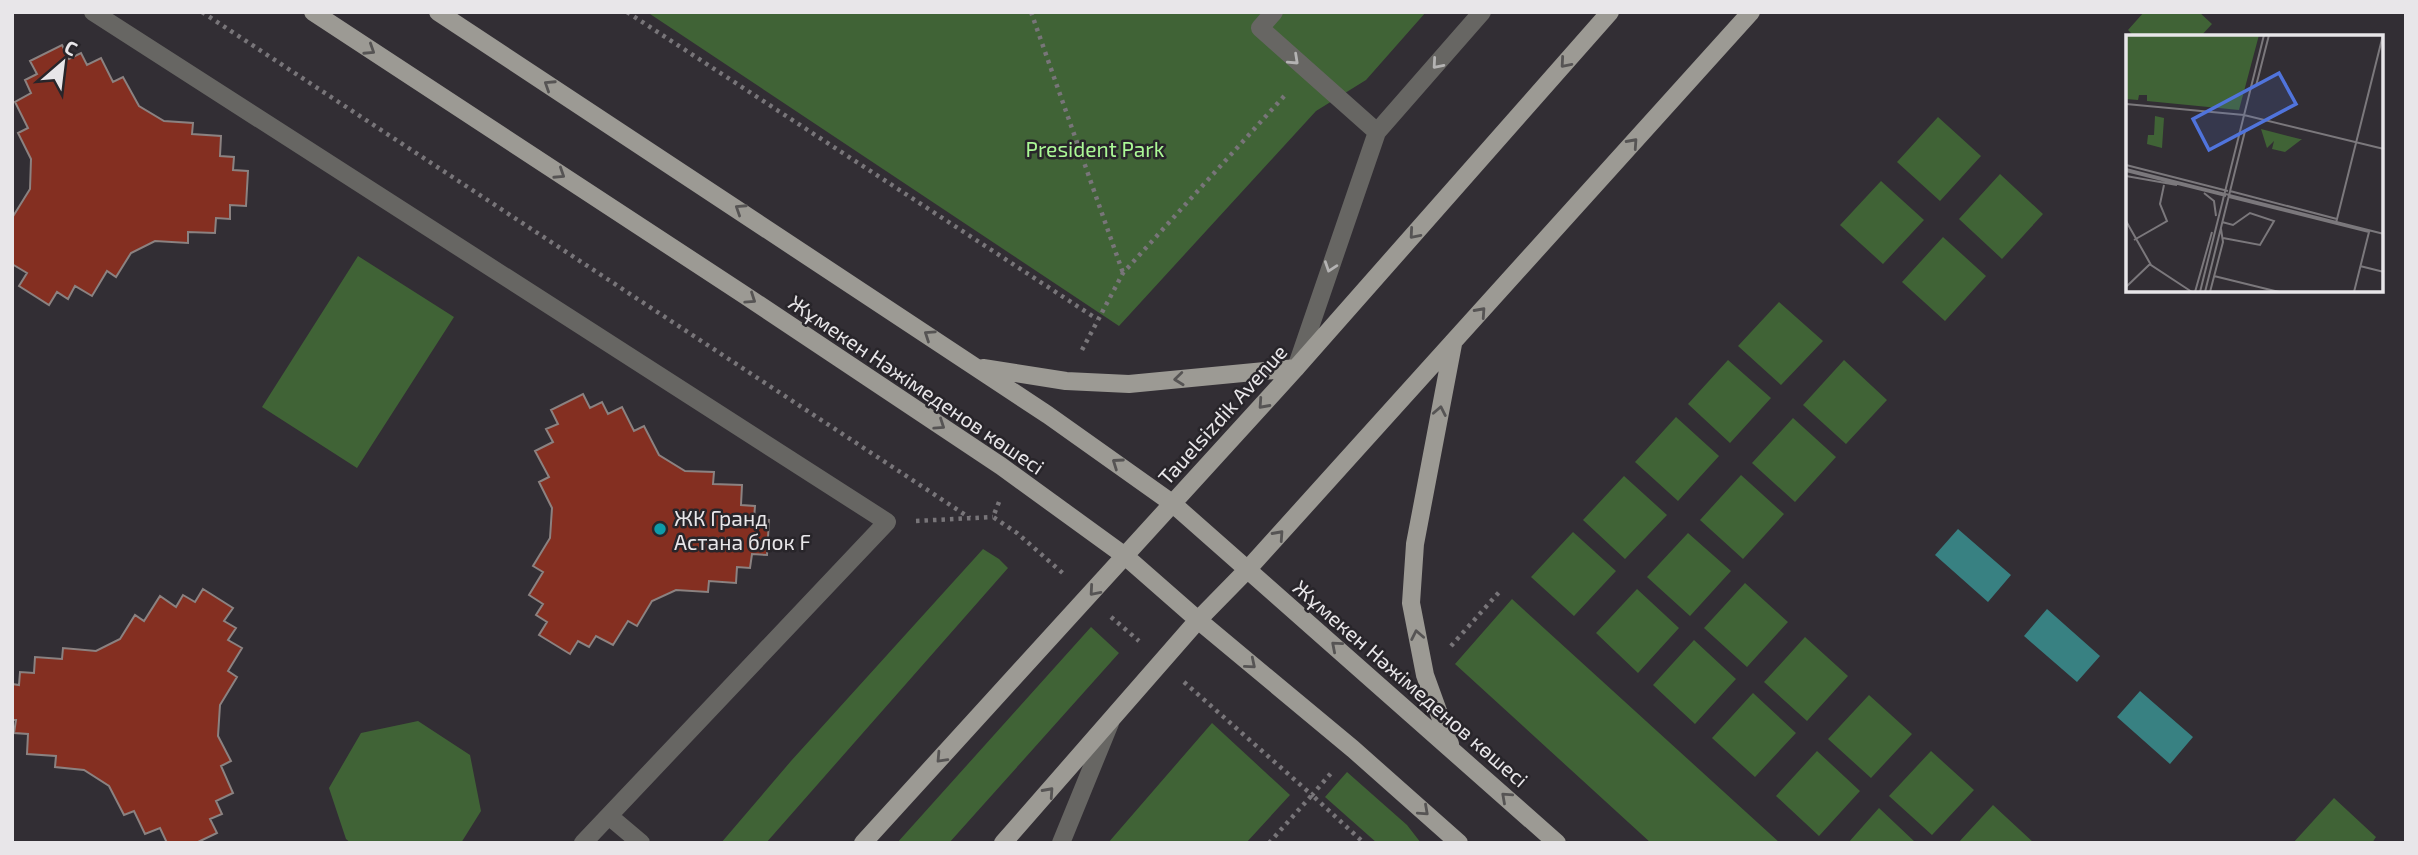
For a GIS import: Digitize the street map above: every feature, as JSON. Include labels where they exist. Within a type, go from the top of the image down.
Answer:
[{"type":"main road","name":"Жұмекен Нәжімеденов көшесі","points":[[313,12],[1011,473],[1125,556],[1198,621],[1353,748],[1459,843]]},
{"type":"main road","name":"Жұмекен Нәжімеденов көшесі","points":[[438,12],[977,367],[1172,503],[1557,843]]},
{"type":"main road","name":"Tauelsizdik Avenue","points":[[863,843],[1296,368],[1610,12]]},
{"type":"main road","points":[[1003,843],[1198,621],[1751,12]]},
{"type":"main road","points":[[1451,747],[1425,674],[1411,604],[1415,544],[1453,342]]},
{"type":"main road","points":[[977,367],[1066,381],[1129,384],[1296,368]]},
{"type":"lane","points":[[93,12],[887,522],[583,843]]},
{"type":"lane","points":[[1274,12],[1260,28],[1377,132]]},
{"type":"lane","points":[[1296,368],[1377,132],[1482,12]]},
{"type":"lane","points":[[1061,843],[1111,722]]},
{"type":"lane","points":[[609,816],[641,843]]},
{"type":"path","points":[[202,12],[970,518]]},
{"type":"path","points":[[626,12],[1097,319]]},
{"type":"path","points":[[1031,12],[1123,273]]},
{"type":"path","points":[[887,522],[993,517]]},
{"type":"path","points":[[1269,843],[1312,795],[1364,843]]},
{"type":"green space","name":"President Park","points":[[647,12],[1426,12],[1366,80],[1316,111],[1119,326]]},
{"type":"green space","points":[[2144,12],[2199,12],[2212,24],[2202,35],[2133,35],[2128,30]]},
{"type":"green space","points":[[1938,117],[1981,156],[1940,201],[1897,162]]},
{"type":"green space","points":[[2000,174],[2043,214],[2002,259],[1959,219]]},
{"type":"green space","points":[[1881,181],[1924,220],[1883,264],[1840,225]]},
{"type":"green space","points":[[1943,237],[1986,276],[1945,321],[1902,282]]},
{"type":"green space","points":[[358,256],[454,317],[357,468],[262,407]]},
{"type":"green space","points":[[1779,302],[1823,341],[1781,385],[1738,346]]},
{"type":"green space","points":[[1728,360],[1771,398],[1730,443],[1688,404]]},
{"type":"green space","points":[[1844,360],[1887,400],[1846,444],[1803,405]]},
{"type":"green space","points":[[1676,417],[1719,456],[1678,501],[1635,462]]},
{"type":"green space","points":[[1793,418],[1836,457],[1795,502],[1752,463]]},
{"type":"green space","points":[[1741,475],[1784,514],[1743,559],[1700,520]]},
{"type":"green space","points":[[1624,476],[1667,515],[1625,559],[1583,520]]},
{"type":"green space","points":[[1573,532],[1616,571],[1574,616],[1531,577]]},
{"type":"green space","points":[[1688,533],[1731,571],[1690,616],[1647,577]]},
{"type":"green space","points":[[983,549],[1008,568],[766,843],[721,843],[791,761]]},
{"type":"green space","points":[[1745,583],[1788,622],[1747,667],[1704,628]]},
{"type":"green space","points":[[1637,589],[1679,628],[1638,673],[1596,633]]},
{"type":"green space","points":[[1512,599],[1780,843],[1651,843],[1455,664]]},
{"type":"green space","points":[[1091,627],[1119,653],[949,843],[897,843]]},
{"type":"green space","points":[[1805,637],[1848,676],[1807,721],[1764,682]]},
{"type":"green space","points":[[1694,640],[1736,679],[1695,724],[1653,685]]},
{"type":"green space","points":[[1753,693],[1796,733],[1755,777],[1712,738]]},
{"type":"green space","points":[[1869,695],[1912,734],[1871,778],[1828,739]]},
{"type":"green space","points":[[418,721],[470,755],[481,811],[461,843],[351,843],[346,839],[329,788],[361,733]]},
{"type":"green space","points":[[1212,723],[1290,795],[1246,843],[1108,843]]},
{"type":"green space","points":[[1817,751],[1860,791],[1819,836],[1776,796]]},
{"type":"green space","points":[[1931,751],[1974,790],[1932,835],[1889,796]]},
{"type":"green space","points":[[1347,772],[1407,825],[1421,843],[1377,843],[1325,797]]},
{"type":"green space","points":[[2334,798],[2376,837],[2372,843],[2293,843]]},
{"type":"green space","points":[[1993,805],[2034,843],[1958,843]]},
{"type":"green space","points":[[1879,808],[1916,843],[1848,843]]},
{"type":"water","points":[[1958,529],[2011,575],[1988,602],[1935,555]]},
{"type":"water","points":[[2047,609],[2100,656],[2077,682],[2024,636]]},
{"type":"water","points":[[2140,691],[2193,737],[2170,764],[2117,717]]},
{"type":"building","points":[[62,45],[69,59],[81,53],[87,65],[101,58],[113,82],[123,77],[139,106],[164,121],[193,123],[192,134],[221,136],[220,156],[234,157],[233,170],[248,171],[246,206],[230,205],[230,219],[216,218],[215,233],[188,232],[188,243],[155,241],[131,253],[116,277],[107,271],[92,296],[75,286],[68,299],[57,292],[49,305],[19,286],[27,273],[12,264],[12,218],[30,189],[31,159],[18,133],[28,128],[15,102],[31,93],[25,80],[37,74],[30,61]]},
{"type":"building","name":"ЖК Гранд Астана блок F","points":[[583,394],[590,408],[602,402],[608,414],[622,407],[634,431],[644,426],[659,455],[685,471],[714,472],[713,484],[742,485],[741,505],[755,506],[754,519],[769,520],[767,555],[752,554],[750,568],[737,567],[736,583],[709,581],[708,592],[676,590],[652,601],[637,626],[628,621],[613,645],[596,636],[589,647],[578,641],[570,654],[539,635],[547,622],[536,615],[543,604],[529,595],[543,572],[533,566],[550,538],[552,508],[539,482],[549,477],[535,451],[553,442],[546,429],[558,424],[551,410]]},
{"type":"building","points":[[203,589],[233,608],[224,621],[236,628],[228,640],[242,648],[228,671],[237,677],[220,705],[218,736],[231,761],[221,766],[233,793],[216,801],[222,814],[210,819],[217,833],[196,843],[167,843],[160,828],[145,834],[134,811],[124,815],[109,786],[84,770],[55,767],[56,756],[27,754],[28,734],[14,733],[16,720],[12,720],[12,684],[19,685],[20,672],[34,673],[35,657],[62,659],[63,648],[96,651],[120,639],[135,615],[144,621],[160,596],[176,607],[183,595],[195,602]]},
{"type":"place","name":"ЖК Гранд Астана блок F","points":[[660,529]]}]
